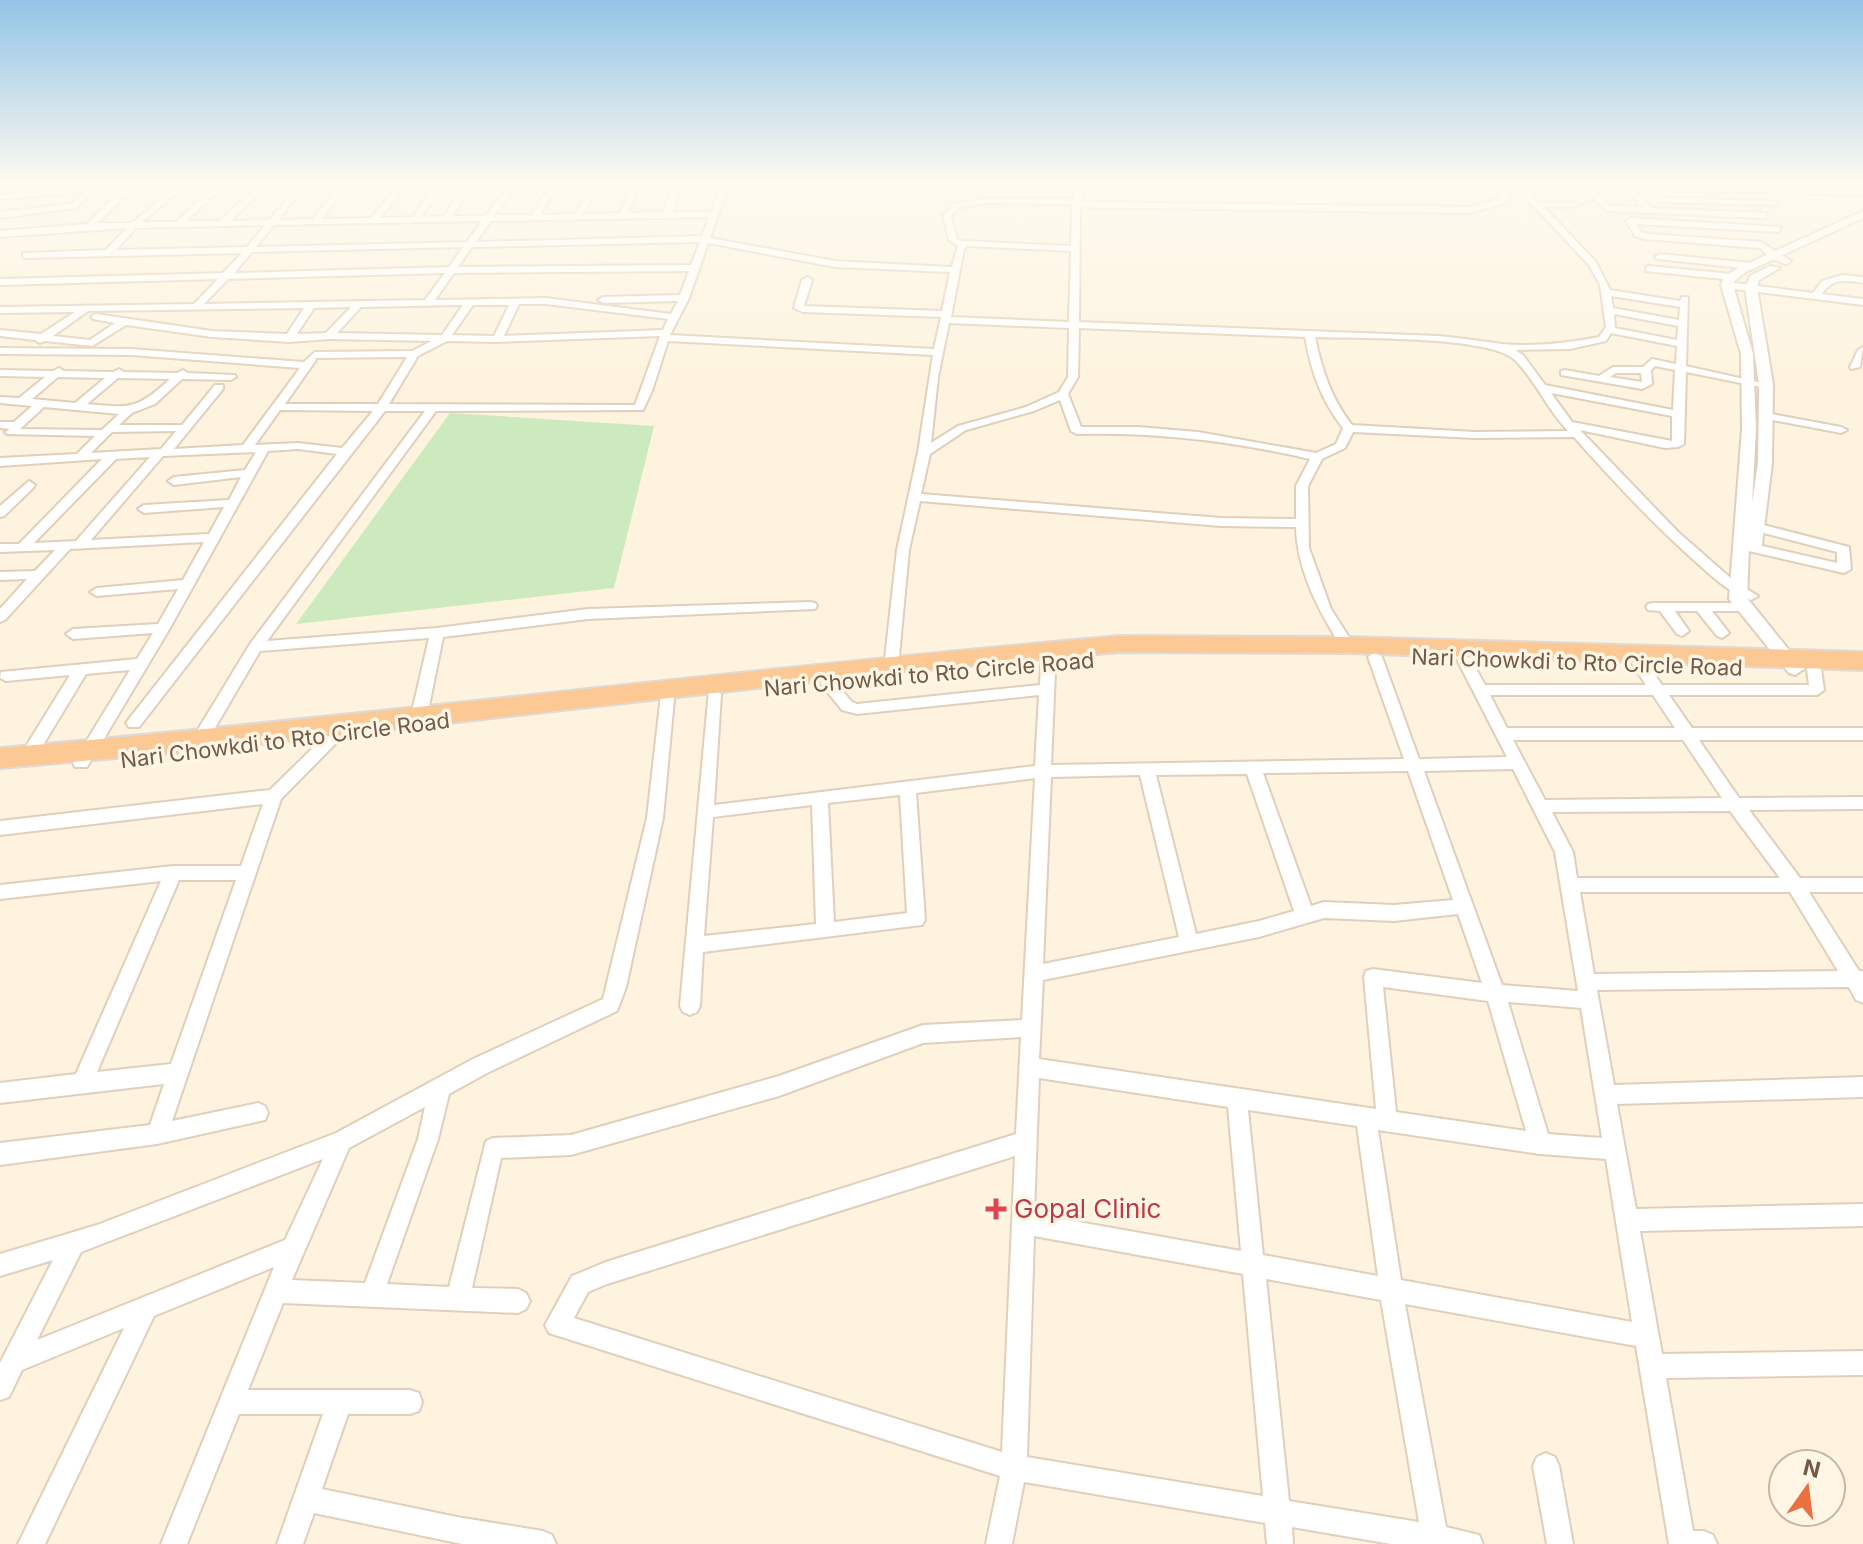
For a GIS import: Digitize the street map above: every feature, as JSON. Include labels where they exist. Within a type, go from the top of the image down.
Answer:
[{"type":"highway","points":[[1050,656],[1120,644],[1347,645],[1462,653]]},
{"type":"highway","name":"Nari Chowkdi to Rto Circle Road","points":[[0,770],[85,757],[332,738],[419,724],[827,683],[891,670],[1050,656],[1375,657],[1462,653],[1637,658],[1863,671]]},
{"type":"highway","points":[[1804,668],[1863,661]]},
{"type":"highway","points":[[0,758],[85,757],[419,716],[891,670]]},
{"type":"street","points":[[26,255],[80,253]]},
{"type":"street","points":[[195,308],[245,253]]},
{"type":"street","points":[[428,303],[462,253]]},
{"type":"street","points":[[276,407],[639,408],[665,336],[684,298],[699,253]]},
{"type":"street","points":[[777,253],[835,264],[956,270]]},
{"type":"street","points":[[891,670],[903,550],[924,452],[939,352],[961,253]]},
{"type":"street","points":[[924,452],[962,428],[1030,409],[1063,394],[1073,377],[1074,253]]},
{"type":"street","points":[[807,280],[799,308],[803,309],[1074,325],[1480,342],[1503,347],[1570,346],[1602,339],[1609,330],[1606,292],[1593,264],[1583,253]]},
{"type":"street","points":[[1772,253],[1780,259]]},
{"type":"street","points":[[1747,547],[1756,527],[1764,477],[1766,416],[1766,385],[1751,288],[1754,278],[1791,253]]},
{"type":"street","points":[[1729,281],[1752,266],[1794,253]]},
{"type":"street","points":[[1660,257],[1752,266]]},
{"type":"street","points":[[0,282],[450,270],[694,268]]},
{"type":"street","points":[[1649,269],[1729,281],[1751,288],[1863,302]]},
{"type":"street","points":[[1812,295],[1836,277],[1863,280]]},
{"type":"street","points":[[1729,281],[1747,354],[1748,586],[1745,598]]},
{"type":"street","points":[[1568,424],[1675,447],[1678,444],[1685,302],[1606,292]]},
{"type":"street","points":[[0,310],[82,312],[684,298]]},
{"type":"street","points":[[497,339],[516,301]]},
{"type":"street","points":[[546,301],[675,317]]},
{"type":"street","points":[[315,355],[414,354],[445,338],[470,302]]},
{"type":"street","points":[[247,448],[306,365],[358,305]]},
{"type":"street","points":[[289,339],[310,306]]},
{"type":"street","points":[[0,331],[30,310]]},
{"type":"street","points":[[1609,310],[1684,324]]},
{"type":"street","points":[[0,372],[23,352],[82,312],[124,322],[273,339],[329,336],[497,339],[665,336],[939,352]]},
{"type":"street","points":[[23,401],[80,352],[124,322]]},
{"type":"street","points":[[159,336],[168,328]]},
{"type":"street","points":[[1609,330],[1683,344]]},
{"type":"street","points":[[0,331],[92,343]]},
{"type":"street","points":[[1309,334],[1318,378],[1330,406],[1349,428],[1475,435],[1577,434]]},
{"type":"street","points":[[80,457],[128,411],[151,402],[180,376],[196,356],[223,335]]},
{"type":"street","points":[[244,360],[273,339]]},
{"type":"street","points":[[1481,690],[1817,690],[1804,668],[1745,598],[1673,535],[1568,424],[1519,357],[1503,347]]},
{"type":"street","points":[[79,405],[145,348]]},
{"type":"street","points":[[0,351],[80,352],[145,348],[196,356],[306,365]]},
{"type":"street","points":[[1855,367],[1863,350]]},
{"type":"street","points":[[134,723],[382,407],[414,354]]},
{"type":"street","points":[[1565,373],[1646,386],[1646,370],[1652,362],[1766,385]]},
{"type":"street","points":[[0,372],[231,377]]},
{"type":"street","points":[[2,614],[161,454],[219,387]]},
{"type":"street","points":[[1542,388],[1678,414]]},
{"type":"street","points":[[1063,394],[1077,431],[1141,430],[1199,435],[1317,457],[1341,446],[1349,428]]},
{"type":"street","points":[[0,400],[128,411]]},
{"type":"street","points":[[0,442],[9,428],[43,402]]},
{"type":"street","points":[[199,741],[255,647],[433,407]]},
{"type":"street","points":[[1766,416],[1841,430]]},
{"type":"street","points":[[9,428],[106,431],[183,428]]},
{"type":"street","points":[[0,462],[298,446],[345,452]]},
{"type":"street","points":[[85,757],[163,628],[264,447]]},
{"type":"street","points":[[22,548],[112,456]]},
{"type":"street","points":[[1317,457],[1302,486],[1303,548],[1324,609],[1347,645]]},
{"type":"street","points":[[174,481],[249,473]]},
{"type":"street","points":[[1746,473],[1764,477]]},
{"type":"street","points":[[0,513],[29,485]]},
{"type":"street","points":[[0,494],[19,495]]},
{"type":"street","points":[[913,497],[1221,522],[1304,523]]},
{"type":"street","points":[[144,509],[232,503]]},
{"type":"street","points":[[1747,547],[1844,569],[1844,550],[1756,527]]},
{"type":"street","points":[[0,548],[213,538]]},
{"type":"street","points":[[0,576],[39,575]]},
{"type":"street","points":[[97,592],[188,584]]},
{"type":"street","points":[[1682,631],[1658,607],[1701,607],[1745,598]]},
{"type":"street","points":[[255,647],[437,633],[588,614],[810,606]]},
{"type":"street","points":[[1701,607],[1722,633]]},
{"type":"street","points":[[73,634],[163,628]]},
{"type":"street","points":[[419,716],[437,633]]},
{"type":"street","points":[[1462,653],[1564,852],[1682,1544],[1704,1544]]},
{"type":"street","points":[[999,1544],[1014,1468],[1030,1028],[1050,656]]},
{"type":"street","points":[[1375,657],[1495,993],[1540,1144]]},
{"type":"street","points":[[1637,658],[1860,984]]},
{"type":"street","points":[[6,676],[140,664]]},
{"type":"street","points":[[28,756],[81,670]]},
{"type":"street","points":[[827,683],[847,706],[871,710],[1049,689]]},
{"type":"street","points":[[690,1006],[714,694]]},
{"type":"street","points":[[0,1265],[74,1243],[342,1141],[440,1088],[603,1009],[613,1000],[655,818],[666,699]]},
{"type":"street","points":[[1504,734],[1863,734]]},
{"type":"street","points":[[157,1134],[274,796],[332,738]]},
{"type":"street","points":[[705,812],[1044,771],[1518,763]]},
{"type":"street","points":[[1253,768],[1305,916]]},
{"type":"street","points":[[1146,769],[1189,942]]},
{"type":"street","points":[[695,945],[916,920],[908,787]]},
{"type":"street","points":[[0,828],[274,796]]},
{"type":"street","points":[[820,798],[825,930]]},
{"type":"street","points":[[1541,806],[1863,803]]},
{"type":"street","points":[[0,892],[173,873],[247,873]]},
{"type":"street","points":[[82,1083],[173,873]]},
{"type":"street","points":[[1570,885],[1863,885]]},
{"type":"street","points":[[1033,974],[1324,910],[1394,913],[1464,906]]},
{"type":"street","points":[[1436,1541],[1391,1290],[1376,1120],[1373,977],[1495,993],[1860,984]]},
{"type":"street","points":[[458,1299],[493,1148],[571,1145],[779,1086],[923,1034],[1030,1028]]},
{"type":"street","points":[[1029,1067],[1540,1144],[1614,1149]]},
{"type":"street","points":[[0,1093],[179,1073]]},
{"type":"street","points":[[1605,1095],[1863,1087]]},
{"type":"street","points":[[372,1295],[428,1139],[440,1088]]},
{"type":"street","points":[[1237,1098],[1280,1544]]},
{"type":"street","points":[[0,1154],[157,1134],[258,1113]]},
{"type":"street","points":[[174,1544],[293,1248],[342,1141]]},
{"type":"street","points":[[1025,1142],[606,1273],[580,1284],[557,1325],[1014,1468],[1436,1541],[1470,1544]]},
{"type":"street","points":[[1626,1220],[1863,1215]]},
{"type":"street","points":[[1022,1223],[1645,1336]]},
{"type":"street","points":[[0,1388],[74,1243]]},
{"type":"street","points":[[14,1361],[293,1248]]},
{"type":"street","points":[[276,1291],[518,1301]]},
{"type":"street","points":[[31,1544],[146,1308]]},
{"type":"street","points":[[1650,1366],[1863,1363]]},
{"type":"street","points":[[232,1402],[410,1402]]},
{"type":"street","points":[[290,1544],[340,1402]]},
{"type":"street","points":[[1546,1466],[1560,1544]]},
{"type":"street","points":[[306,1498],[454,1537],[543,1544]]},
{"type":"green space","points":[[450,413],[654,426],[614,588],[296,624]]},
{"type":"place","name":"Gopal Clinic","points":[[996,1209]]}]
